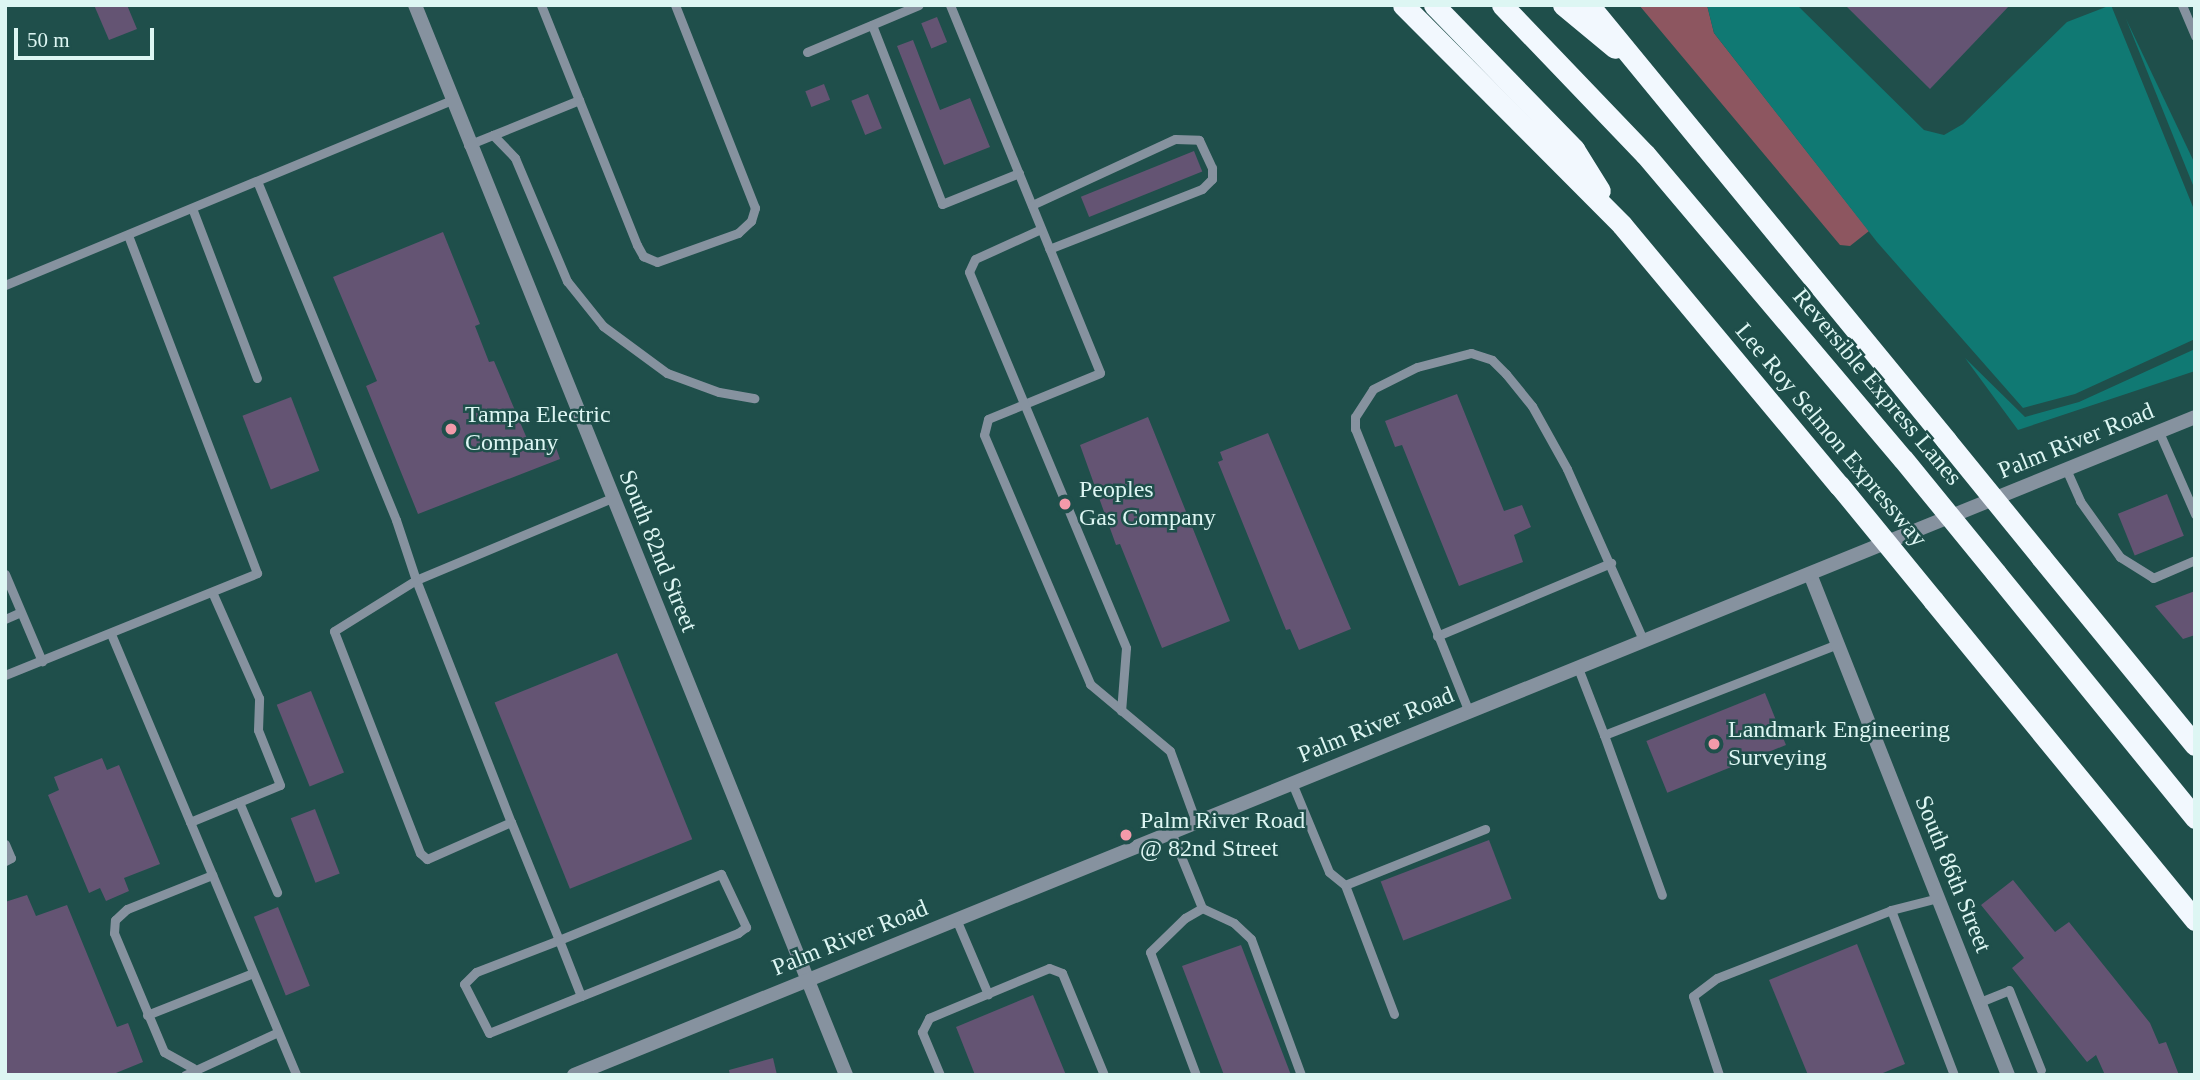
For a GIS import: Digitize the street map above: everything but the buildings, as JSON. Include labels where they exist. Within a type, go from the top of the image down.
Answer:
[{"type":"highway","name":"Lee Roy Selmon Expressway","points":[[1403,5],[1622,225],[2195,920]]},
{"type":"highway","points":[[1434,5],[1574,149],[1622,225]]},
{"type":"highway","name":"Reversible Express Lanes","points":[[1502,5],[1645,154],[1903,459],[2195,818]]},
{"type":"highway","points":[[1563,5],[1607,44],[1632,58]]},
{"type":"highway","points":[[1589,5],[2195,746]]},
{"type":"street","name":"South 82nd Street","points":[[415,5],[450,101],[846,1075]]},
{"type":"street","name":"Palm River Road","points":[[573,1075],[2195,417]]},
{"type":"street","name":"South 86th Street","points":[[1810,574],[2008,1075]]},
{"type":"lane","points":[[541,5],[637,245],[647,259],[676,259],[743,230],[754,214],[752,196],[675,5]]},
{"type":"lane","points":[[807,52],[919,5]]},
{"type":"lane","points":[[950,5],[1100,373],[988,419],[984,435],[1090,684],[1121,711],[1152,731],[1170,751],[1196,822]]},
{"type":"lane","points":[[2182,5],[2195,36]]},
{"type":"lane","points":[[872,25],[942,204],[1019,173]]},
{"type":"lane","points":[[468,145],[579,100]]},
{"type":"lane","points":[[5,285],[450,101]]},
{"type":"lane","points":[[493,135],[522,171],[564,274],[588,311],[624,344],[667,373],[719,392],[754,398]]},
{"type":"lane","points":[[1032,205],[1175,139],[1199,141],[1212,168],[1212,179],[1202,189],[1049,249]]},
{"type":"lane","points":[[257,181],[396,520],[416,580],[581,996]]},
{"type":"lane","points":[[192,208],[257,378]]},
{"type":"lane","points":[[1041,229],[975,259],[970,272],[1126,648],[1121,711]]},
{"type":"lane","points":[[5,675],[257,573],[128,234]]},
{"type":"lane","points":[[1469,712],[1354,429],[1361,405],[1373,389],[1416,367],[1471,354],[1492,360],[1549,434],[1611,563],[1644,642]]},
{"type":"lane","points":[[2158,432],[2195,514]]},
{"type":"lane","points":[[2066,469],[2080,501],[2120,557],[2153,578],[2195,560]]},
{"type":"lane","points":[[511,822],[427,859],[420,853],[334,631],[416,580],[612,498]]},
{"type":"lane","points":[[1437,636],[1611,563]]},
{"type":"lane","points":[[5,574],[42,661]]},
{"type":"lane","points":[[190,822],[280,785],[258,730],[259,698],[212,592]]},
{"type":"lane","points":[[5,619],[21,612]]},
{"type":"lane","points":[[111,634],[296,1075]]},
{"type":"lane","points":[[1604,735],[1837,643]]},
{"type":"lane","points":[[1578,668],[1662,895]]},
{"type":"lane","points":[[1292,783],[1329,872],[1345,885],[1394,1014]]},
{"type":"lane","points":[[239,802],[276,892]]},
{"type":"lane","points":[[1345,885],[1485,829]]},
{"type":"lane","points":[[1171,832],[1202,908],[1234,923],[1251,939],[1300,1073]]},
{"type":"lane","points":[[5,844],[11,858],[5,861]]},
{"type":"lane","points":[[721,874],[746,927],[489,1033],[464,984],[476,972],[559,940],[721,874]]},
{"type":"lane","points":[[194,1068],[164,1052],[114,933],[115,920],[127,909],[212,875]]},
{"type":"lane","points":[[1719,1075],[1693,996],[1717,978],[1891,910],[1938,898]]},
{"type":"lane","points":[[1196,1075],[1150,952],[1185,918],[1202,908]]},
{"type":"lane","points":[[1891,910],[1954,1075]]},
{"type":"lane","points":[[956,919],[988,994]]},
{"type":"lane","points":[[940,1075],[923,1024],[1049,968],[1062,973],[1104,1075]]},
{"type":"lane","points":[[147,1015],[253,973]]},
{"type":"lane","points":[[1980,1002],[2009,990],[2042,1072],[2029,1075]]},
{"type":"lane","points":[[185,1075],[194,1068],[278,1032]]},
{"type":"shaded area","points":[[1639,5],[1707,5],[1714,33],[1869,231],[1850,246],[1840,245]]},
{"type":"water","points":[[1707,5],[1797,5],[1924,130],[1944,135],[1963,124],[2067,22],[2111,5],[2195,212],[2195,339],[2075,394],[2023,408],[1877,242],[1714,33]]},
{"type":"water","points":[[2126,19],[2195,164],[2195,190]]},
{"type":"water","points":[[2195,349],[2195,371],[2018,430],[1965,358],[2025,417],[2079,402]]},
{"type":"place","name":"Tampa Electric Company","points":[[451,429]]},
{"type":"place","name":"Peoples Gas Company","points":[[1065,504]]},
{"type":"place","name":"Landmark Engineering Surveying","points":[[1714,744]]},
{"type":"place","name":"Palm River Road @ 82nd Street","points":[[1126,835]]}]
